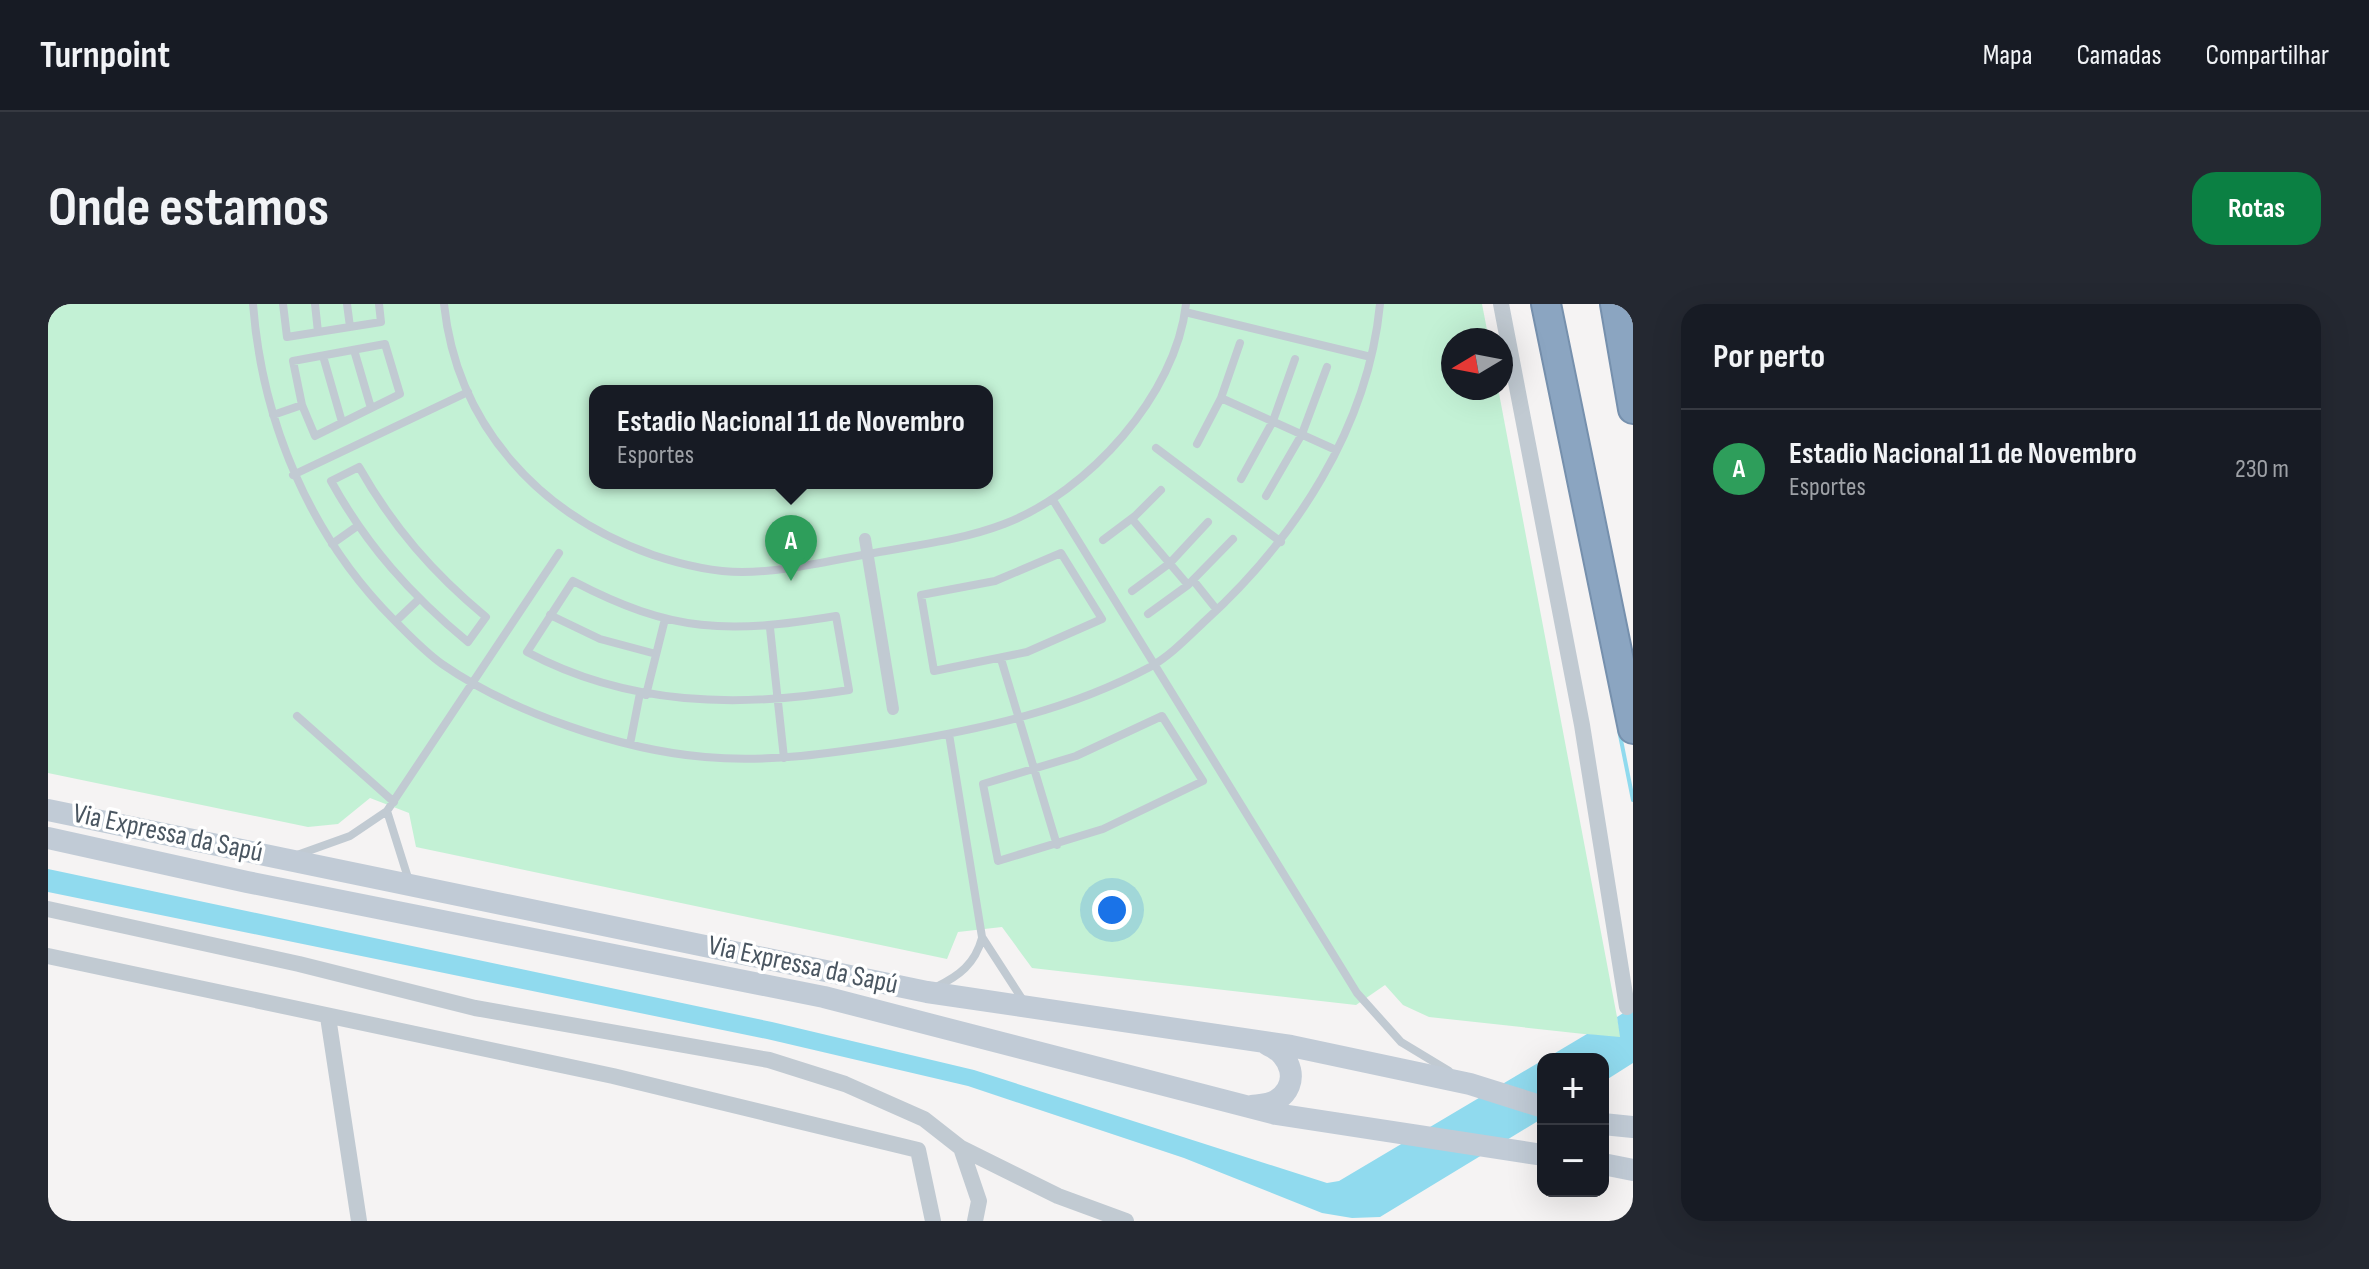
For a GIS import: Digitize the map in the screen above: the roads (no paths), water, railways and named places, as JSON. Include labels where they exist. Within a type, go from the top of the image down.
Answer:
[{"type":"highway","points":[[1615,305],[1633,409]]},
{"type":"highway","points":[[1549,309],[1633,729]]},
{"type":"main road","name":"Via Expressa da Sapú","points":[[48,810],[927,992],[1255,1040],[1470,1084],[1537,1105]]},
{"type":"main road","name":"Via Expressa da Sapú","points":[[48,838],[247,882],[824,997],[1307,1120],[1537,1154]]},
{"type":"main road","points":[[1247,1107],[1275,1102],[1289,1086],[1291,1074],[1286,1055],[1255,1040]]},
{"type":"main road","points":[[1609,1125],[1633,1127]]},
{"type":"main road","points":[[1609,1164],[1633,1170]]},
{"type":"main road","points":[[1609,1165],[1633,1182]]},
{"type":"street","points":[[1501,304],[1571,664],[1627,1007]]},
{"type":"street","points":[[865,539],[893,709]]},
{"type":"street","points":[[48,909],[299,964],[336,976],[475,1008],[769,1060],[845,1084],[924,1119],[961,1148],[1058,1196],[1126,1221]]},
{"type":"street","points":[[48,956],[613,1076],[918,1150],[933,1221]]},
{"type":"street","points":[[328,1017],[359,1221]]},
{"type":"street","points":[[961,1148],[967,1157],[979,1201],[975,1221]]},
{"type":"lane","points":[[253,304],[257,352],[293,475],[332,544],[367,593],[441,663],[584,732],[704,757],[784,758],[949,734],[1020,719],[1089,696],[1155,665],[1217,610],[1281,542],[1312,497],[1336,450],[1371,357],[1380,304]]},
{"type":"lane","points":[[283,304],[287,337],[381,322],[379,304]]},
{"type":"lane","points":[[315,304],[318,332]]},
{"type":"lane","points":[[347,304],[350,327]]},
{"type":"lane","points":[[444,304],[454,358],[468,392],[494,442],[530,482],[573,518],[623,544],[680,564],[742,572],[964,537],[1006,523],[1053,500],[1095,466],[1137,418],[1166,369],[1186,308],[1371,357]]},
{"type":"lane","points":[[1197,444],[1221,398],[1240,343]]},
{"type":"lane","points":[[385,344],[400,394],[315,436],[302,405],[293,361],[323,356],[385,344]]},
{"type":"lane","points":[[354,350],[371,408]]},
{"type":"lane","points":[[323,356],[342,422]]},
{"type":"lane","points":[[1241,479],[1273,421],[1295,359]]},
{"type":"lane","points":[[1266,496],[1302,434],[1327,367]]},
{"type":"lane","points":[[293,475],[468,392]]},
{"type":"lane","points":[[1221,398],[1336,450]]},
{"type":"lane","points":[[273,415],[302,405]]},
{"type":"lane","points":[[1156,448],[1281,542]]},
{"type":"lane","points":[[359,467],[383,509],[413,548],[449,586],[486,617],[468,642],[418,600],[356,527],[331,481],[359,467]]},
{"type":"lane","points":[[1103,540],[1132,519],[1161,490]]},
{"type":"lane","points":[[1053,500],[1357,993],[1401,1042],[1470,1084]]},
{"type":"lane","points":[[1132,519],[1217,610]]},
{"type":"lane","points":[[1132,591],[1170,563],[1208,522]]},
{"type":"lane","points":[[332,544],[356,527]]},
{"type":"lane","points":[[1148,614],[1191,582],[1233,539]]},
{"type":"lane","points":[[284,860],[350,836],[387,811],[559,553]]},
{"type":"lane","points":[[1061,553],[1102,619],[1053,642],[1001,659],[934,671],[921,595],[995,581],[1061,553]]},
{"type":"lane","points":[[573,581],[614,603],[665,619],[704,626],[770,628],[836,616],[849,690],[777,699],[724,701],[643,694],[564,671],[527,652],[573,581]]},
{"type":"lane","points":[[396,621],[418,600]]},
{"type":"lane","points":[[550,615],[600,639],[656,654]]},
{"type":"lane","points":[[630,744],[665,619]]},
{"type":"lane","points":[[770,628],[784,758]]},
{"type":"lane","points":[[1001,659],[1057,845]]},
{"type":"lane","points":[[297,716],[394,802]]},
{"type":"lane","points":[[1162,716],[1203,781],[1155,807],[1057,845],[998,861],[983,784],[1035,771],[1121,737],[1162,716]]},
{"type":"lane","points":[[949,734],[982,937],[1006,979],[1029,1008]]},
{"type":"lane","points":[[387,811],[395,847],[411,885]]},
{"type":"lane","points":[[927,992],[964,971],[978,950],[982,937]]},
{"type":"water","points":[[48,869],[772,1022],[974,1070],[1327,1183],[1339,1181],[1537,1064],[1537,1122],[1380,1217],[1352,1218],[1322,1213],[1184,1158],[968,1086],[767,1039],[48,892]]},
{"type":"water","points":[[1633,1007],[1633,1063],[1609,1078],[1609,1053],[1555,1053],[1587,1034],[1620,1037],[1617,1017]]},
{"type":"waterway","points":[[1619,730],[1633,800]]},
{"type":"place","name":"Estadio Nacional 11 de Novembro","points":[[791,581]]}]
